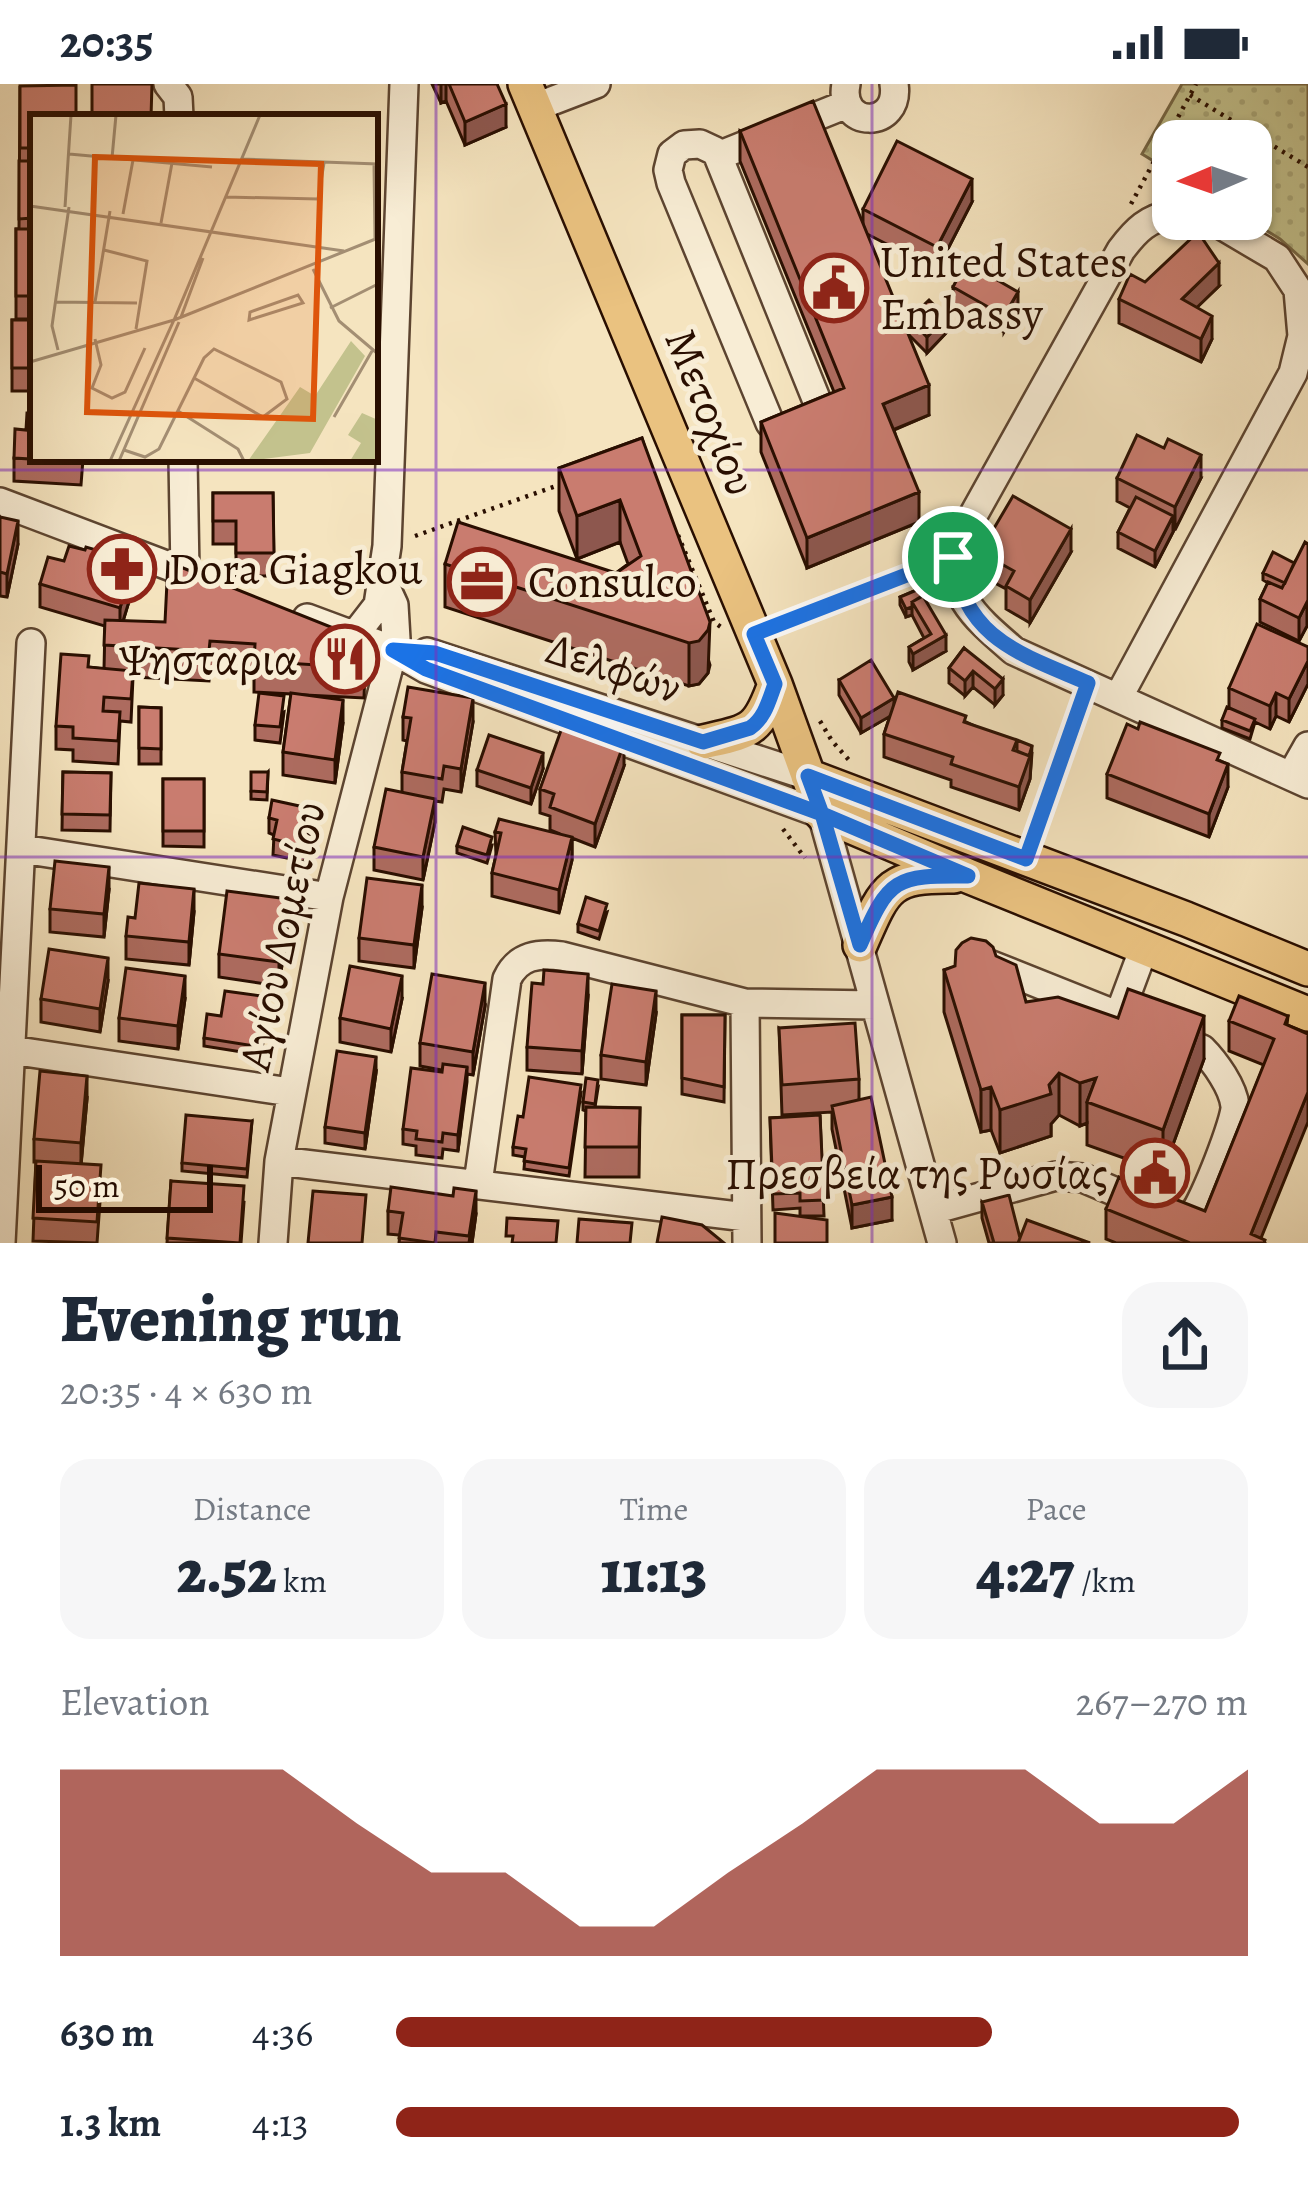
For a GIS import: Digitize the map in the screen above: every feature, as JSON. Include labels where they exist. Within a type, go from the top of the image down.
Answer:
[{"type":"main road","name":"Μετοχίου","points":[[531,96],[775,684],[822,814]]},
{"type":"main road","points":[[703,742],[756,724],[775,684]]},
{"type":"main road","points":[[808,776],[1308,969]]},
{"type":"main road","points":[[822,814],[1308,1014]]},
{"type":"main road","points":[[860,945],[878,904],[897,884],[924,875],[968,876]]},
{"type":"street","points":[[168,84],[178,97],[179,114]]},
{"type":"street","points":[[354,636],[375,612],[387,546],[404,84]]},
{"type":"street","points":[[531,96],[596,84]]},
{"type":"street","points":[[718,156],[846,94],[858,116],[878,117],[893,104],[894,84]]},
{"type":"street","points":[[700,144],[718,156],[817,401],[813,424],[800,432],[779,433],[770,424],[671,183],[669,160],[677,148],[700,144]]},
{"type":"street","points":[[1152,220],[1136,229],[1120,250],[983,495],[953,557],[956,581],[963,600],[981,623],[1014,651],[1299,780],[1308,746]]},
{"type":"street","points":[[1118,698],[1293,373],[1303,336],[1298,290],[1277,257],[1247,240]]},
{"type":"street","points":[[183,462],[185,572]]},
{"type":"street","points":[[0,502],[227,588]]},
{"type":"street","name":"Αγίου Δομετίου","points":[[273,1243],[290,1092],[329,897],[396,639],[394,605],[383,581]]},
{"type":"street","name":"Δελφών","points":[[290,612],[393,650],[426,669],[822,814]]},
{"type":"street","points":[[1,1243],[31,644]]},
{"type":"street","name":"Δελφών","points":[[393,650],[435,653],[808,776]]},
{"type":"street","points":[[822,814],[942,1243]]},
{"type":"street","points":[[22,849],[329,897]]},
{"type":"street","points":[[1120,1015],[1144,947]]},
{"type":"street","points":[[478,1183],[507,979],[516,965],[538,955],[562,956],[745,1003],[875,1005]]},
{"type":"street","points":[[933,1210],[1067,1175],[1177,1218],[1199,1205],[1235,1105],[1202,1048],[972,957]]},
{"type":"street","points":[[279,1161],[478,1183],[747,1230],[745,1003]]},
{"type":"street","points":[[11,1050],[290,1092]]},
{"type":"path","points":[[1120,250],[1123,218],[1196,84]]},
{"type":"path","points":[[1190,95],[1308,167]]},
{"type":"path","points":[[387,546],[580,478]]},
{"type":"path","points":[[754,634],[953,557]]},
{"type":"path","points":[[1026,859],[1088,683]]},
{"type":"path","points":[[818,718],[832,741],[860,769]]},
{"type":"path","points":[[776,822],[808,862]]},
{"type":"shaded area","points":[[1182,84],[1308,84],[1308,264],[1272,234],[1272,120],[1161,120]]},
{"type":"shaded area","points":[[1152,136],[1152,160],[1142,154]]},
{"type":"building","points":[[92,84],[152,84],[151,114],[92,113]]},
{"type":"building","points":[[449,84],[497,84],[506,104],[465,122]]},
{"type":"building","points":[[76,85],[76,114],[30,114],[30,148],[20,148],[20,86]]},
{"type":"building","name":"United States Embassy","points":[[813,101],[929,385],[883,404],[919,492],[807,538],[761,422],[844,388],[740,131]]},
{"type":"building","points":[[897,141],[972,179],[937,247],[863,209]]},
{"type":"building","points":[[19,161],[30,161],[30,218],[19,219]]},
{"type":"building","points":[[16,229],[30,229],[30,296],[16,296]]},
{"type":"building","points":[[1190,240],[1203,240],[1219,263],[1182,299],[1212,316],[1201,339],[1119,299],[1130,274],[1145,282]]},
{"type":"building","points":[[966,262],[1018,292],[1004,316],[953,287]]},
{"type":"building","points":[[929,300],[946,317],[927,337],[909,319]]},
{"type":"building","points":[[12,320],[30,320],[30,368],[12,368]]},
{"type":"building","points":[[30,413],[30,459],[14,458],[15,429],[26,430]]},
{"type":"building","points":[[1137,435],[1164,448],[1168,439],[1201,455],[1175,507],[1117,478]]},
{"type":"building","points":[[642,438],[710,622],[699,641],[689,643],[445,564],[458,522],[616,573],[641,556],[620,500],[577,516],[559,468]]},
{"type":"building","points":[[213,493],[273,493],[274,553],[236,553],[236,521],[213,521]]},
{"type":"building","points":[[1013,496],[1071,529],[1030,600],[1006,586],[1014,571],[980,552]]},
{"type":"building","points":[[1136,497],[1173,516],[1155,551],[1118,532]]},
{"type":"building","points":[[0,517],[18,521],[7,574],[0,572]]},
{"type":"building","points":[[1305,542],[1308,603],[1299,618],[1260,599],[1268,582],[1282,588]]},
{"type":"building","points":[[69,546],[134,561],[120,608],[40,584],[48,557],[64,561]]},
{"type":"building","points":[[1273,552],[1294,563],[1285,583],[1263,573]]},
{"type":"building","points":[[168,562],[366,641],[364,668],[254,661],[255,644],[210,641],[209,651],[104,645],[105,620],[165,622]]},
{"type":"building","points":[[919,589],[922,596],[906,609],[900,597]]},
{"type":"building","points":[[923,596],[946,635],[913,654],[909,647],[931,634],[912,602]]},
{"type":"building","points":[[1257,624],[1308,647],[1308,661],[1289,699],[1276,693],[1270,706],[1229,688]]},
{"type":"building","points":[[964,648],[1003,679],[995,689],[973,671],[965,681],[949,668]]},
{"type":"building","points":[[61,654],[89,656],[88,667],[133,671],[131,699],[104,697],[103,711],[120,712],[118,741],[73,738],[73,727],[56,726]]},
{"type":"building","points":[[871,660],[894,698],[861,718],[839,680]]},
{"type":"building","points":[[408,687],[473,698],[461,769],[444,766],[442,779],[402,772],[411,718],[403,717]]},
{"type":"building","points":[[898,692],[1017,740],[1013,750],[1030,756],[1019,787],[951,764],[953,757],[884,734]]},
{"type":"building","points":[[259,693],[284,696],[280,727],[255,725]]},
{"type":"building","points":[[291,693],[343,700],[335,760],[283,752]]},
{"type":"building","points":[[139,707],[161,708],[161,749],[139,748]]},
{"type":"building","points":[[1227,707],[1255,719],[1250,731],[1222,720]]},
{"type":"building","points":[[564,722],[624,743],[595,824],[550,807],[554,794],[540,789]]},
{"type":"building","points":[[1140,722],[1220,753],[1217,760],[1228,764],[1209,814],[1107,774],[1127,724],[1138,729]]},
{"type":"building","points":[[489,735],[543,753],[531,788],[477,770]]},
{"type":"building","points":[[1017,740],[1032,746],[1029,756],[1017,751]]},
{"type":"building","points":[[63,772],[111,773],[110,815],[62,814]]},
{"type":"building","points":[[251,772],[268,772],[267,792],[251,791]]},
{"type":"building","points":[[163,779],[204,779],[204,831],[163,831]]},
{"type":"building","points":[[386,789],[435,799],[423,857],[374,847]]},
{"type":"building","points":[[272,800],[313,809],[305,847],[273,839],[277,820],[269,818]]},
{"type":"building","points":[[499,819],[572,837],[559,890],[492,873],[501,833],[495,832]]},
{"type":"building","points":[[463,827],[492,837],[487,855],[457,846]]},
{"type":"building","points":[[55,861],[109,867],[104,914],[50,909]]},
{"type":"building","points":[[367,878],[422,885],[414,945],[359,938]]},
{"type":"building","points":[[139,883],[194,889],[189,942],[126,936],[128,917],[135,918]]},
{"type":"building","points":[[227,891],[288,899],[279,962],[219,954]]},
{"type":"building","points":[[586,897],[607,904],[599,931],[578,924]]},
{"type":"building","points":[[971,938],[986,941],[996,956],[1016,965],[1026,1002],[1058,997],[1118,1018],[1128,989],[1204,1016],[1163,1130],[1087,1102],[1096,1078],[1080,1083],[1059,1073],[1049,1085],[1051,1094],[1000,1110],[991,1087],[981,1090],[944,970],[955,966],[956,950]]},
{"type":"building","points":[[49,949],[108,958],[100,1009],[41,999]]},
{"type":"building","points":[[350,966],[402,976],[391,1029],[340,1018]]},
{"type":"building","points":[[126,968],[185,976],[178,1026],[119,1018]]},
{"type":"building","points":[[544,970],[588,974],[582,1051],[527,1047],[532,983],[543,984]]},
{"type":"building","points":[[432,974],[485,983],[473,1052],[420,1043]]},
{"type":"building","points":[[612,984],[656,991],[646,1062],[601,1055]]},
{"type":"building","points":[[225,991],[269,997],[261,1047],[204,1038],[207,1014],[221,1016]]},
{"type":"building","points":[[1239,996],[1288,1016],[1285,1024],[1308,1034],[1308,1092],[1251,1234],[1264,1243],[1190,1243],[1106,1209],[1119,1177],[1205,1211],[1274,1039],[1229,1021]]},
{"type":"building","points":[[682,1015],[725,1015],[724,1087],[682,1078]]},
{"type":"building","points":[[855,1023],[859,1079],[782,1085],[779,1028]]},
{"type":"building","points":[[337,1051],[376,1057],[365,1133],[325,1127]]},
{"type":"building","points":[[443,1064],[467,1067],[458,1135],[443,1133],[442,1142],[416,1139],[417,1131],[403,1129],[411,1068],[442,1072]]},
{"type":"building","points":[[40,1071],[87,1076],[81,1143],[34,1139]]},
{"type":"building","points":[[529,1077],[581,1085],[569,1168],[524,1161],[526,1149],[513,1147]]},
{"type":"building","points":[[586,1078],[598,1080],[595,1104],[583,1102]]},
{"type":"building","points":[[871,1097],[892,1197],[852,1205],[832,1106]]},
{"type":"building","points":[[586,1107],[640,1108],[639,1147],[585,1147]]},
{"type":"building","points":[[186,1115],[252,1121],[247,1169],[182,1163]]},
{"type":"building","points":[[820,1115],[824,1200],[800,1201],[800,1193],[773,1194],[770,1118]]},
{"type":"building","points":[[36,1161],[101,1165],[97,1222],[33,1218]]},
{"type":"building","points":[[171,1181],[244,1186],[240,1243],[167,1238]]},
{"type":"building","points":[[391,1187],[453,1196],[454,1188],[476,1191],[469,1236],[436,1232],[435,1243],[399,1238],[403,1213],[388,1211]]},
{"type":"building","points":[[313,1191],[366,1195],[362,1243],[308,1243]]},
{"type":"building","points":[[1009,1195],[1020,1238],[1018,1243],[994,1243],[982,1202]]},
{"type":"building","points":[[775,1213],[827,1220],[827,1243],[775,1243]]},
{"type":"building","points":[[662,1217],[702,1225],[724,1243],[657,1243]]},
{"type":"building","points":[[507,1218],[558,1221],[556,1243],[512,1243],[513,1236],[506,1236]]},
{"type":"building","points":[[579,1219],[632,1223],[630,1243],[577,1243]]},
{"type":"building","points":[[1027,1220],[1090,1243],[1018,1243]]},
{"type":"place","name":"United States Embassy","points":[[834,288]]},
{"type":"place","name":"Dora Giagkou","points":[[122,569]]},
{"type":"place","name":"Consulco","points":[[482,582]]},
{"type":"place","name":"Ψησταρια","points":[[345,659]]},
{"type":"place","name":"Πρεσβεία της Ρωσίας","points":[[1155,1173]]},
{"type":"route","points":[[953,557],[754,634],[775,684],[766,707],[750,728],[703,742],[435,653],[393,650],[426,669],[822,814],[860,945],[878,904],[897,884],[924,875],[968,876],[822,814],[808,776],[1026,859],[1088,683],[1014,651],[981,623],[963,600],[953,557]]}]
